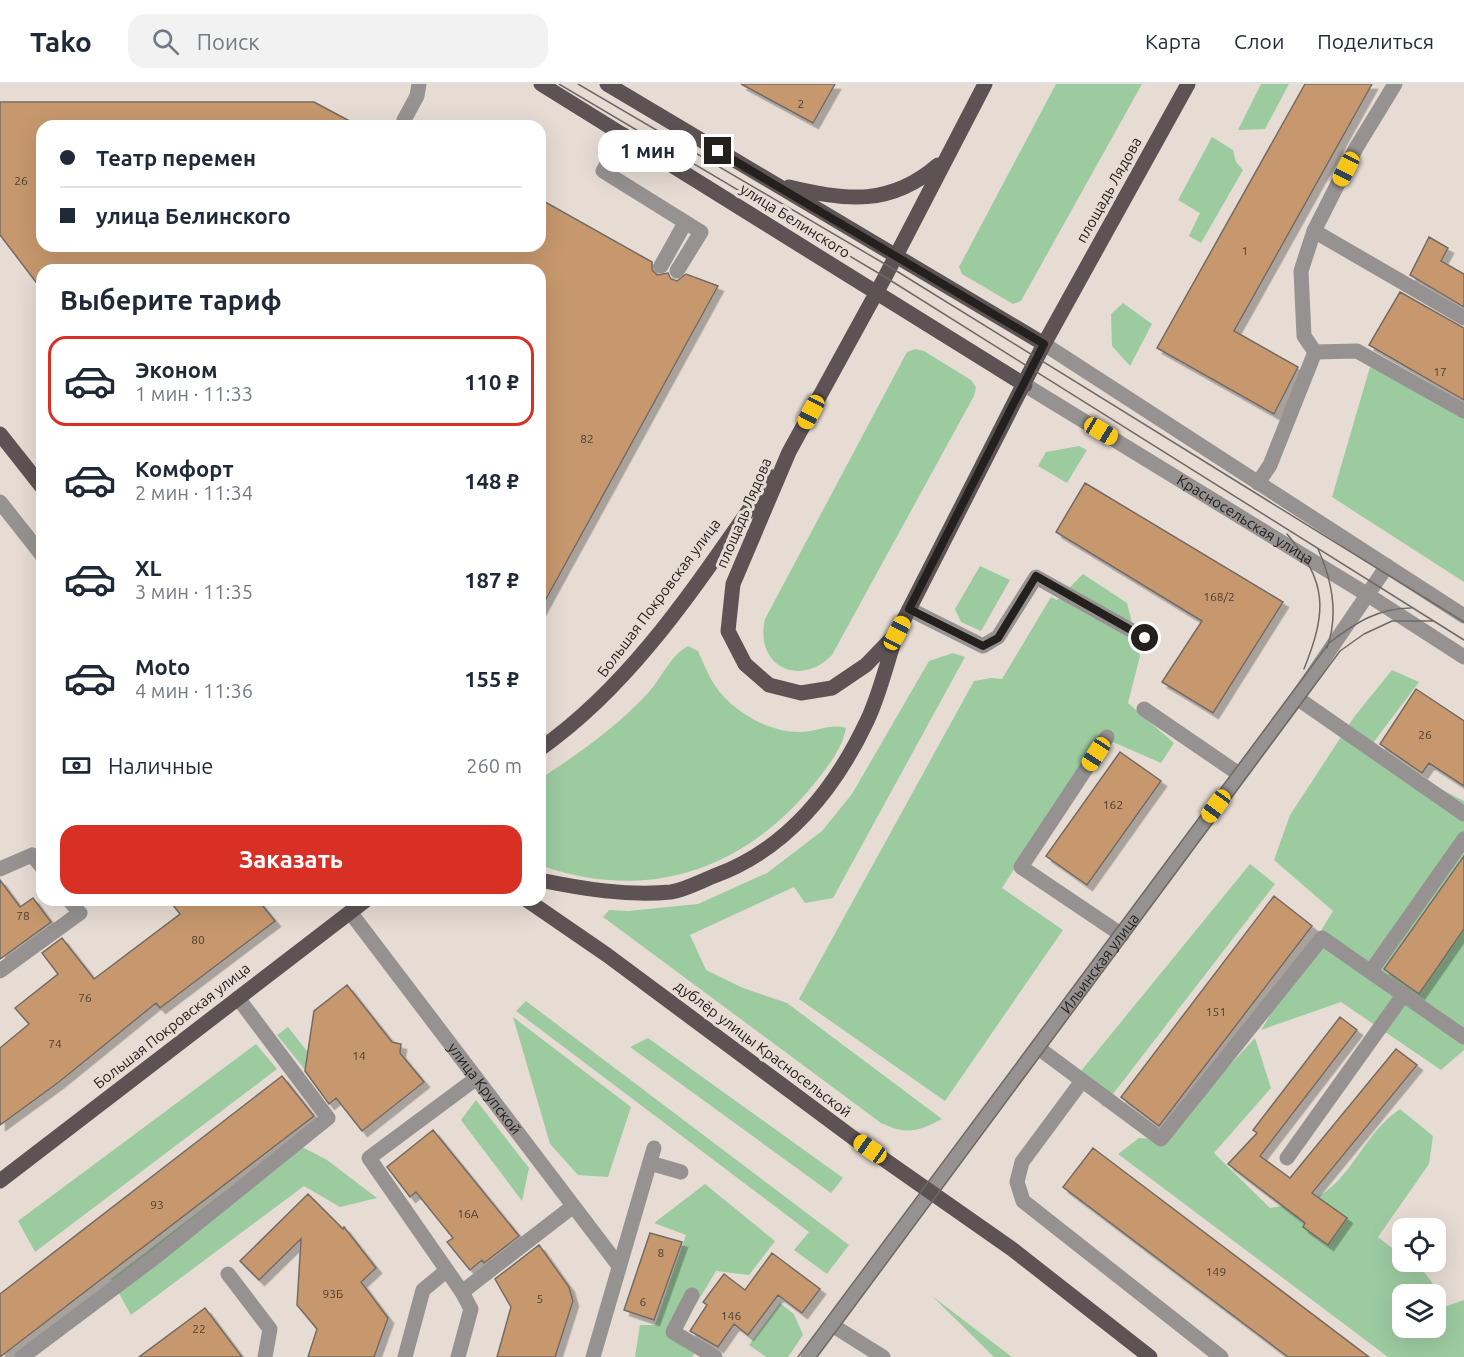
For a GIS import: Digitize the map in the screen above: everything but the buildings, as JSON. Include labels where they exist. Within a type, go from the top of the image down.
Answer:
[{"type":"main road","name":"улица Белинского","points":[[541,84],[876,293]]},
{"type":"main road","name":"улица Белинского","points":[[607,84],[896,255]]},
{"type":"main road","name":"площадь Лядова","points":[[985,84],[876,293],[789,452],[733,584],[728,631],[745,664],[769,686],[801,693],[832,688],[866,665],[897,633],[1044,344],[1188,84]]},
{"type":"main road","points":[[774,184],[830,196],[866,198],[895,191],[923,179],[946,159]]},
{"type":"main road","points":[[896,255],[1044,344]]},
{"type":"main road","points":[[876,293],[1025,385]]},
{"type":"main road","points":[[0,434],[36,479]]},
{"type":"main road","name":"Большая Покровская улица","points":[[546,745],[573,726],[612,689],[685,599],[789,452]]},
{"type":"main road","points":[[546,881],[598,891],[673,892],[733,870],[784,837],[814,807],[843,767],[868,720],[897,633]]},
{"type":"main road","name":"Большая Покровская улица","points":[[0,1181],[358,906]]},
{"type":"main road","name":"дублёр улицы Красносельской","points":[[535,906],[1012,1249],[1150,1357]]},
{"type":"street","points":[[411,84],[400,117],[417,96],[419,84]]},
{"type":"street","points":[[1315,352],[1304,336],[1301,271],[1314,231],[1356,148],[1395,84]]},
{"type":"street","points":[[624,135],[603,171],[701,232],[677,271]]},
{"type":"street","points":[[661,266],[685,223]]},
{"type":"street","points":[[1314,231],[1464,318]]},
{"type":"street","points":[[1044,344],[1464,616]]},
{"type":"street","points":[[1315,352],[1358,351],[1464,411]]},
{"type":"street","points":[[1258,483],[1270,465],[1315,352]]},
{"type":"street","name":"Красносельская улица","points":[[1025,385],[1368,595],[1464,657]]},
{"type":"street","points":[[0,502],[36,547]]},
{"type":"street","name":"Ильинская улица","points":[[808,1357],[1297,698],[1387,566]]},
{"type":"street","points":[[909,609],[983,646],[998,638],[1036,576],[1145,638]]},
{"type":"street","points":[[1297,698],[1464,814]]},
{"type":"street","points":[[1144,709],[1239,774]]},
{"type":"street","points":[[1107,737],[1021,867],[1122,935]]},
{"type":"street","points":[[1371,971],[1464,839]]},
{"type":"street","points":[[0,869],[32,855],[36,860]]},
{"type":"street","points":[[0,971],[80,913],[74,906]]},
{"type":"street","name":"улица Крупской","points":[[350,912],[474,1080],[619,1266]]},
{"type":"street","points":[[1037,1047],[1161,1139],[1322,938],[1464,1037]]},
{"type":"street","points":[[1287,1158],[1404,994]]},
{"type":"street","points":[[22,1357],[158,1255],[328,1118],[238,998]]},
{"type":"street","points":[[458,1357],[471,1309],[462,1292],[369,1158],[474,1080]]},
{"type":"street","points":[[1082,1081],[1022,1161],[1017,1182],[1023,1201],[1221,1357]]},
{"type":"street","points":[[593,1357],[652,1155],[681,1172]]},
{"type":"street","points":[[462,1292],[572,1207]]},
{"type":"street","points":[[405,1357],[423,1290],[446,1272]]},
{"type":"street","points":[[228,1274],[270,1329],[265,1357]]},
{"type":"street","points":[[692,1295],[673,1332],[715,1357]]},
{"type":"street","points":[[832,1325],[883,1357]]},
{"type":"green space","points":[[1056,84],[1142,84],[1021,301],[1013,304],[962,274],[959,267]]},
{"type":"green space","points":[[1261,84],[1289,84],[1265,129],[1238,130]]},
{"type":"green space","points":[[1212,137],[1233,150],[1236,162],[1243,170],[1201,243],[1189,236],[1200,213],[1178,200]]},
{"type":"green space","points":[[1123,303],[1152,324],[1130,366],[1112,346],[1111,314]]},
{"type":"green space","points":[[915,349],[924,351],[971,380],[976,387],[974,396],[832,655],[819,665],[806,670],[793,671],[782,667],[773,660],[766,649],[763,635],[765,619],[907,352]]},
{"type":"green space","points":[[1370,367],[1464,417],[1464,582],[1332,497]]},
{"type":"green space","points":[[1079,446],[1087,450],[1067,483],[1038,466],[1046,452]]},
{"type":"green space","points":[[980,566],[1010,580],[981,631],[961,622],[955,609]]},
{"type":"green space","points":[[1083,574],[1127,603],[1140,656],[1128,703],[1174,743],[1161,763],[1113,742],[1050,813],[1002,888],[1063,930],[945,1101],[799,999],[974,681],[1002,679],[1051,597],[1057,600]]},
{"type":"green space","points":[[688,646],[698,651],[721,694],[741,711],[764,724],[776,729],[801,732],[829,727],[846,728],[844,737],[831,761],[809,790],[781,819],[752,842],[720,860],[686,872],[652,879],[616,881],[578,876],[546,867],[546,775],[611,728],[649,692],[682,650]]},
{"type":"green space","points":[[953,653],[965,657],[833,898],[805,903],[794,887],[690,935],[706,970],[743,988],[787,1003],[942,1119],[926,1127],[905,1130],[881,1123],[603,917],[609,910],[628,911],[698,904],[767,873],[822,831],[852,794],[929,661]]},
{"type":"green space","points":[[1392,670],[1419,682],[1367,751],[1464,801],[1464,1050],[1441,1070],[1341,1002],[1261,1030],[1333,911],[1274,860],[1290,815],[1354,717]]},
{"type":"green space","points":[[1250,864],[1275,884],[1103,1107],[1081,1071]]},
{"type":"green space","points":[[526,1001],[849,1245],[827,1274],[794,1250],[809,1232],[516,1011]]},
{"type":"green space","points":[[513,1017],[631,1107],[608,1177],[578,1175],[550,1144]]},
{"type":"green space","points":[[288,1027],[321,1069],[311,1077],[277,1035]]},
{"type":"green space","points":[[648,1038],[843,1178],[831,1193],[630,1047]]},
{"type":"green space","points":[[1255,1038],[1271,1088],[1214,1153],[1270,1208],[1305,1202],[1327,1190],[1348,1169],[1376,1131],[1400,1109],[1433,1136],[1429,1164],[1378,1237],[1392,1248],[1392,1272],[1424,1272],[1433,1284],[1392,1284],[1392,1338],[1446,1338],[1446,1306],[1464,1300],[1464,1357],[1388,1357],[1118,1154],[1139,1138],[1161,1139]]},
{"type":"green space","points":[[256,1044],[277,1069],[35,1252],[18,1221]]},
{"type":"green space","points":[[476,1100],[529,1168],[522,1201],[461,1120]]},
{"type":"green space","points":[[291,1141],[327,1160],[377,1198],[340,1207],[304,1186],[131,1315],[111,1279]]},
{"type":"green space","points":[[705,1184],[775,1241],[749,1275],[716,1271],[680,1331],[698,1349],[692,1357],[635,1357],[640,1325],[655,1325],[686,1235],[654,1223]]},
{"type":"green space","points":[[932,1296],[1012,1357],[994,1357]]},
{"type":"green space","points":[[780,1303],[794,1314],[803,1335],[788,1357],[766,1357],[749,1345]]},
{"type":"tram line","points":[[559,84],[885,277],[1464,640]]},
{"type":"tram line","points":[[578,84],[890,267],[1464,622]]},
{"type":"tram line","points":[[1287,534],[1310,568],[1320,598],[1317,630],[1304,669]]},
{"type":"tram line","points":[[1318,549],[1327,573],[1332,597],[1333,623],[1327,648]]},
{"type":"tram line","points":[[798,1357],[1329,643],[1367,618],[1388,611],[1411,608]]},
{"type":"tram line","points":[[817,1357],[1340,651],[1364,634],[1392,621],[1434,621]]},
{"type":"route","points":[[718,151],[1044,344],[909,609],[983,646],[998,638],[1036,576],[1145,638]]}]
